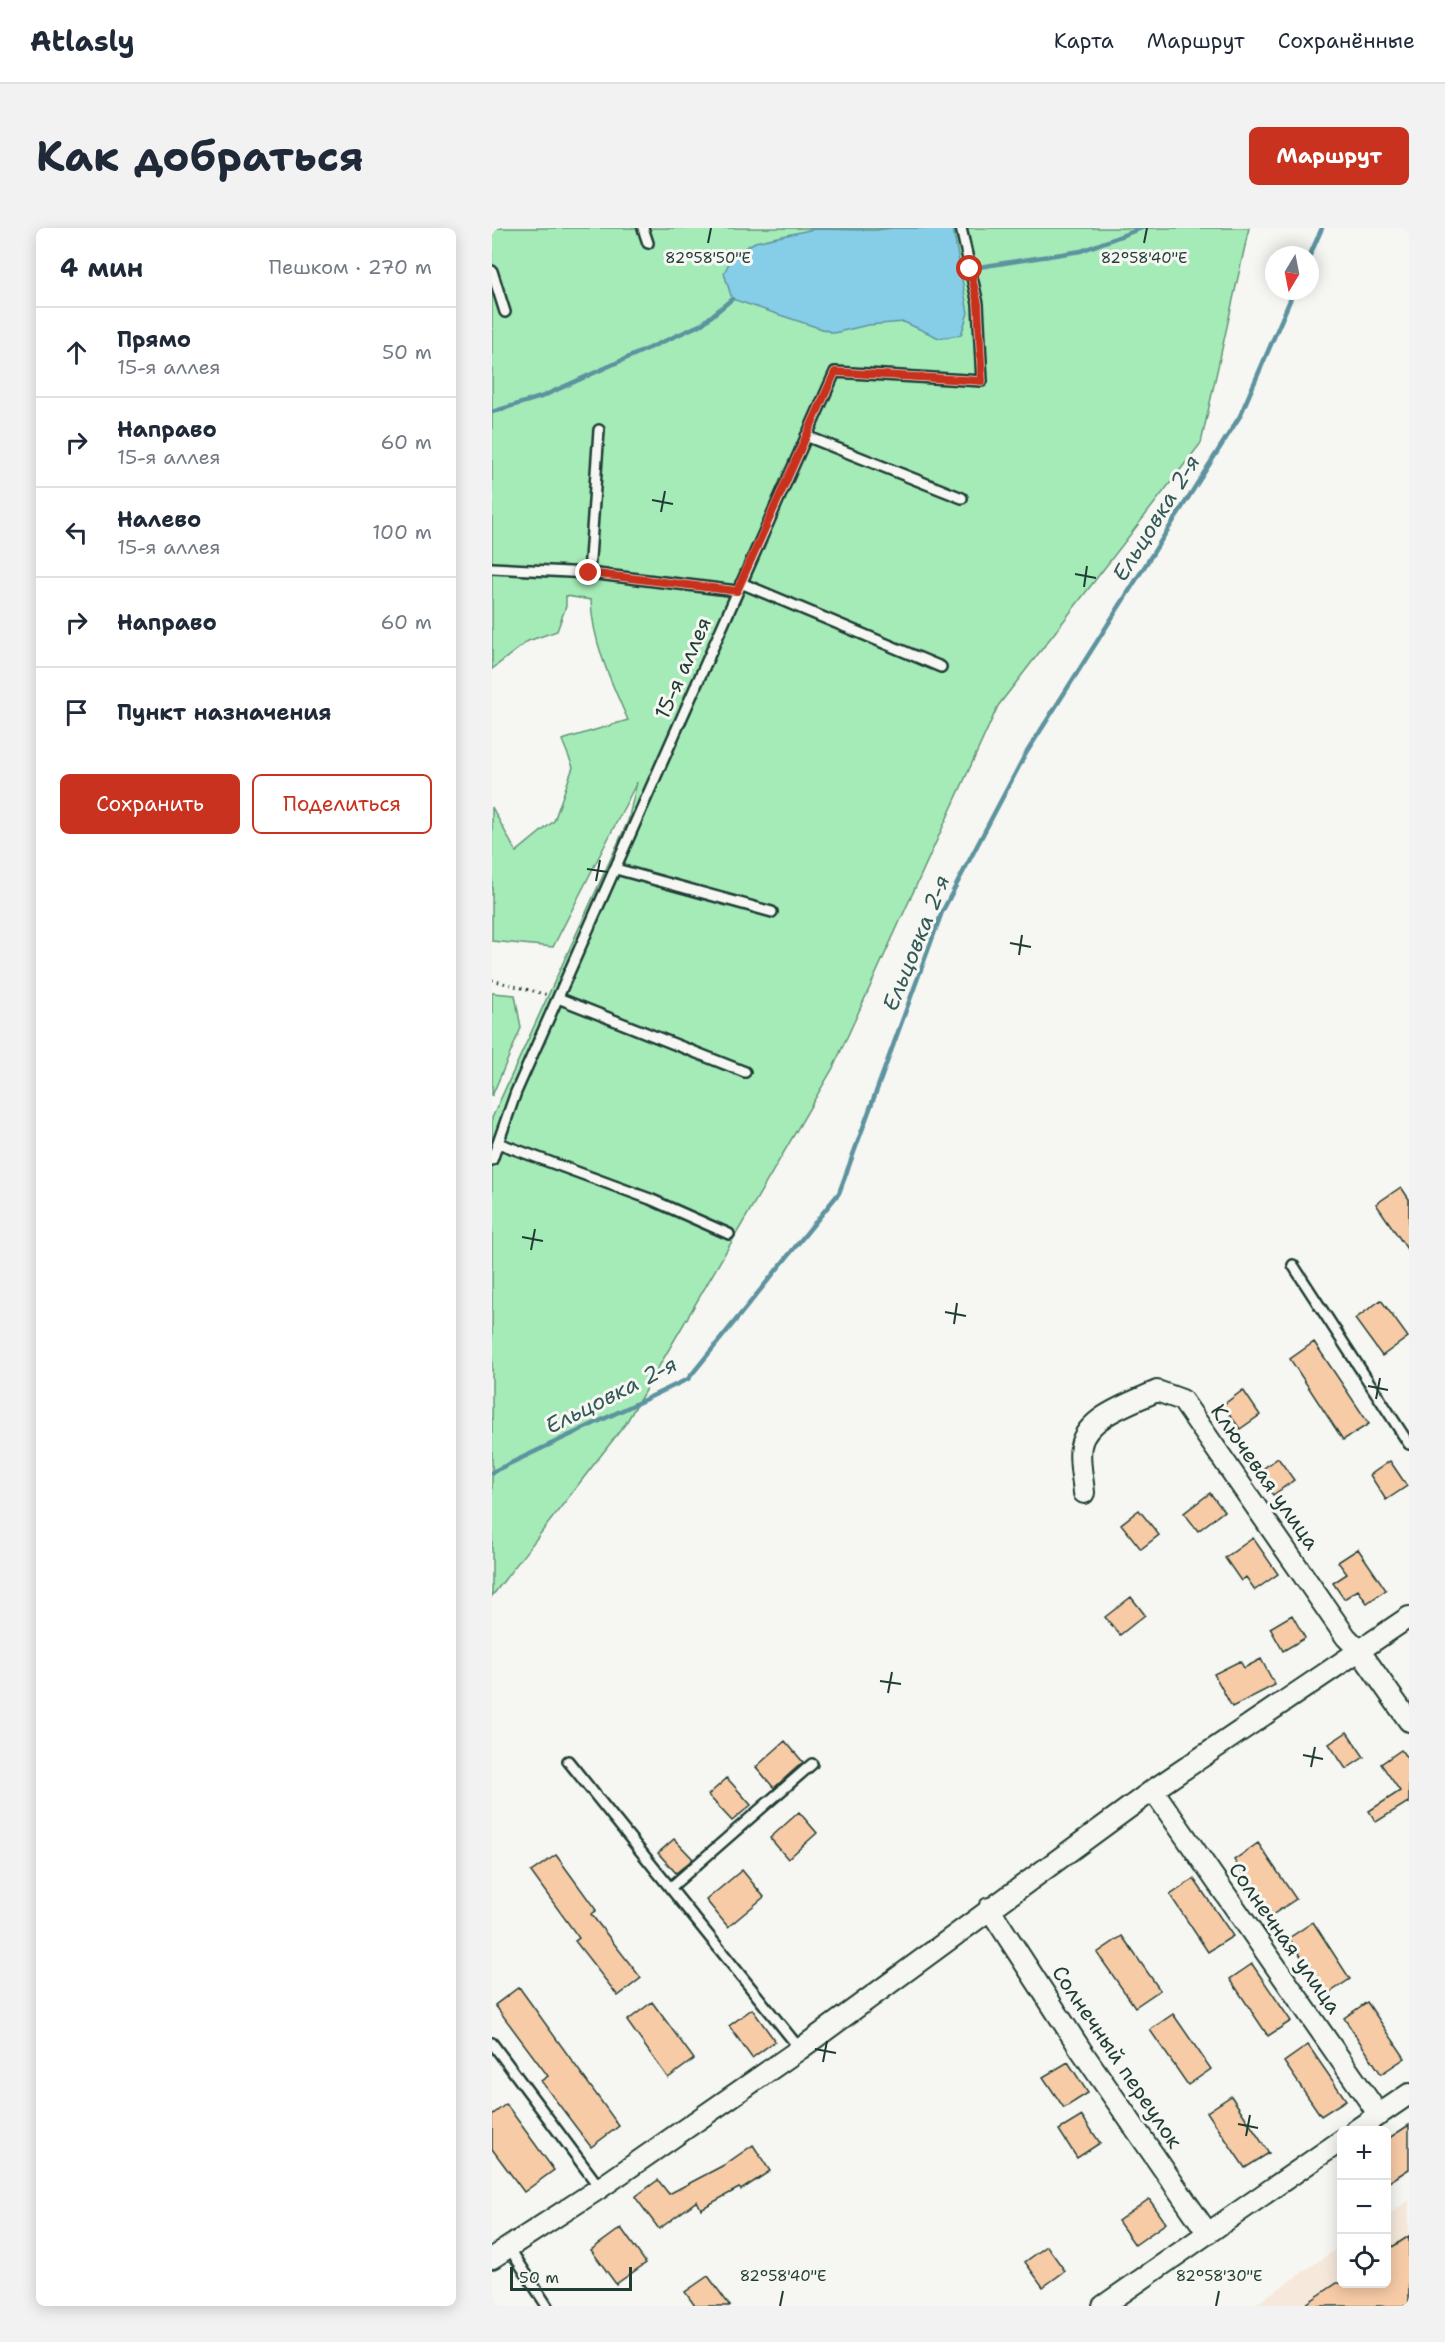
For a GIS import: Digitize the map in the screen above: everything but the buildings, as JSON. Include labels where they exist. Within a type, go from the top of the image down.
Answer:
[{"type":"street","name":"Ключевая улица","points":[[1084,1493],[1080,1448],[1084,1435],[1110,1412],[1157,1391],[1182,1400],[1346,1637],[1359,1650],[1409,1721]]},
{"type":"street","points":[[492,2258],[600,2188],[800,2049],[989,1908],[1153,1790],[1409,1617]]},
{"type":"street","name":"Солнечная улица","points":[[1153,1790],[1379,2115]]},
{"type":"street","name":"Солнечный переулок","points":[[989,1908],[1081,2050],[1207,2232]]},
{"type":"street","points":[[1362,2126],[1409,2094]]},
{"type":"street","points":[[1103,2306],[1337,2143]]},
{"type":"lane","points":[[643,228],[648,243]]},
{"type":"lane","name":"15-я аллея","points":[[492,1160],[516,1092],[835,372],[982,381],[978,304],[961,228]]},
{"type":"lane","points":[[492,271],[506,312]]},
{"type":"lane","points":[[589,573],[599,430]]},
{"type":"lane","points":[[806,436],[962,498]]},
{"type":"lane","points":[[492,568],[589,573],[739,587],[940,667]]},
{"type":"lane","points":[[616,869],[772,912]]},
{"type":"lane","points":[[558,998],[746,1072]]},
{"type":"lane","points":[[498,1143],[650,1199],[729,1234]]},
{"type":"lane","points":[[1293,1265],[1409,1444]]},
{"type":"lane","points":[[568,1761],[800,2049]]},
{"type":"lane","points":[[670,1888],[812,1764]]},
{"type":"lane","points":[[492,2043],[600,2188]]},
{"type":"lane","points":[[508,2246],[547,2306]]},
{"type":"path","points":[[492,980],[558,998]]},
{"type":"shaded area","points":[[1409,2200],[1409,2306],[1253,2306],[1337,2249],[1337,2288],[1391,2288],[1391,2213]]},
{"type":"green space","points":[[492,228],[1249,228],[1201,443],[998,706],[833,1068],[626,1423],[492,1596],[492,1118],[628,821],[637,782],[553,947],[492,941],[492,807],[516,852],[554,821],[573,767],[562,740],[628,720],[599,646],[591,600],[566,596],[566,606],[557,631],[528,641],[492,669]]},
{"type":"green space","points":[[492,993],[515,995],[521,1028],[492,1096]]},
{"type":"water","points":[[953,228],[968,313],[961,335],[939,338],[904,322],[868,325],[834,333],[732,299],[724,273],[733,255],[755,242],[814,229]]},
{"type":"waterway","points":[[960,270],[1081,251],[1142,228]]},
{"type":"waterway","name":"Ельцовка 2-я","points":[[1314,246],[1322,228]]},
{"type":"waterway","points":[[492,412],[541,397],[702,324],[732,299]]},
{"type":"waterway","name":"Ельцовка 2-я","points":[[492,1472],[688,1379],[839,1193],[942,912],[1025,755],[1240,416],[1290,300]]},
{"type":"route","points":[[589,573],[737,591],[835,372],[982,381],[978,304],[970,269]]}]
